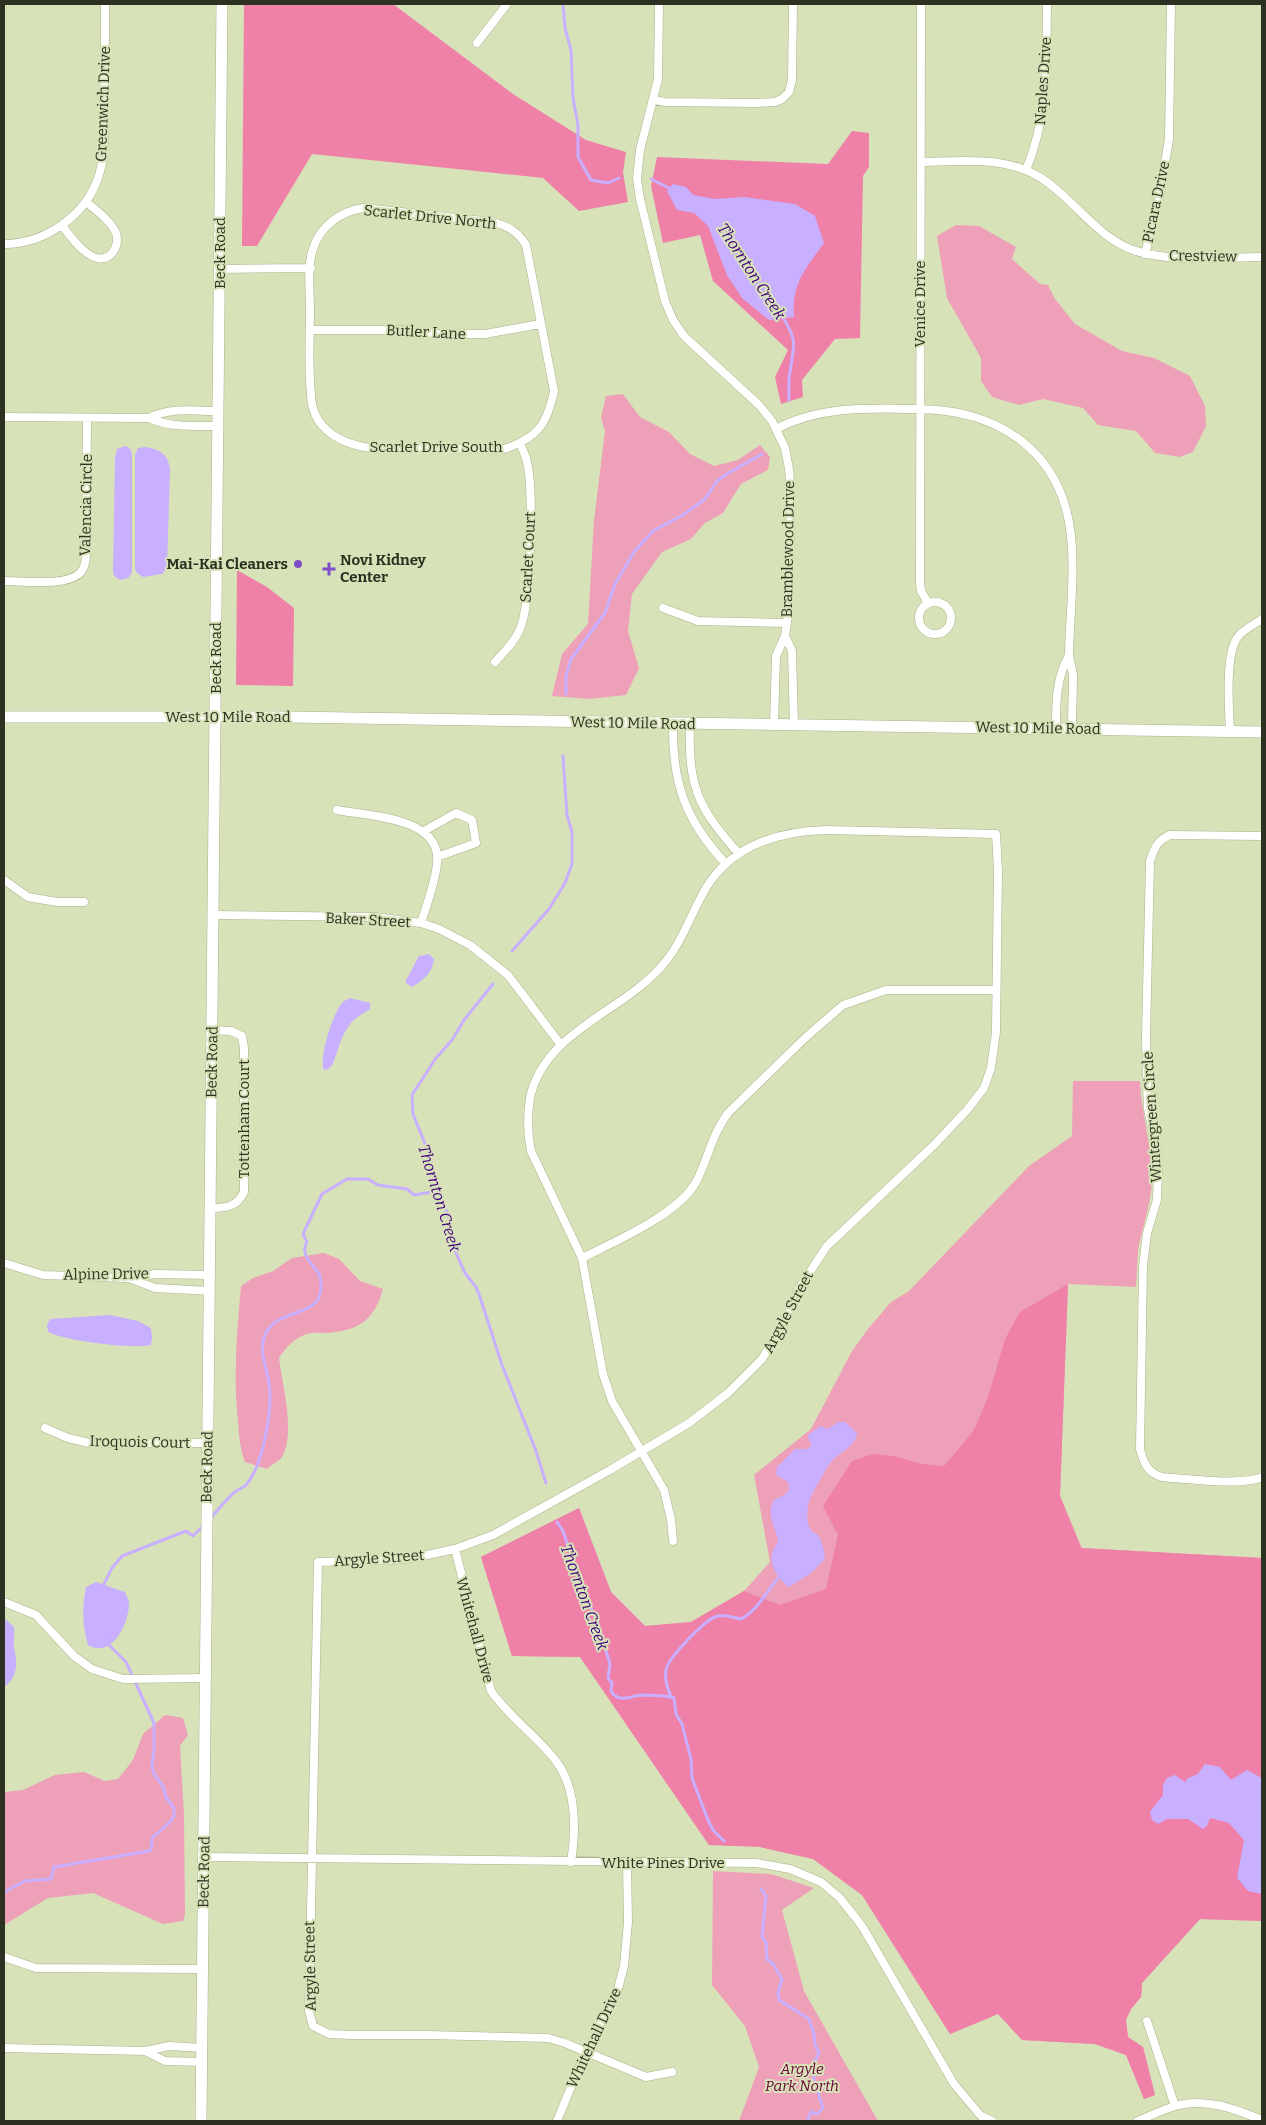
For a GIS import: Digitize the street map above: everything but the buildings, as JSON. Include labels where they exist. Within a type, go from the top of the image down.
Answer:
[{"type":"main road","name":"Beck Road","points":[[201,2121],[222,4]]},
{"type":"main road","name":"West 10 Mile Road","points":[[4,716],[690,723],[1262,732]]},
{"type":"street","name":"Greenwich Drive","points":[[4,244],[36,238],[62,225],[86,202],[99,176],[103,151],[105,4]]},
{"type":"street","name":"Bramblewood Drive","points":[[659,4],[658,79],[640,150],[637,168],[637,188],[669,312],[684,336],[759,405],[776,429],[784,448],[789,469],[791,494],[790,580],[785,636],[776,656],[774,725]]},
{"type":"street","points":[[654,100],[665,102],[756,104],[775,102],[782,99],[789,92],[792,80],[793,4]]},
{"type":"street","name":"Venice Drive","points":[[921,4],[920,583],[921,591],[928,603]]},
{"type":"street","name":"Naples Drive","points":[[1026,170],[1038,136],[1044,110],[1047,4]]},
{"type":"street","name":"Picara Drive","points":[[1026,170],[1046,181],[1104,233],[1123,245],[1145,254],[1159,199],[1169,139],[1171,4]]},
{"type":"street","points":[[477,43],[503,5]]},
{"type":"street","points":[[922,162],[1004,163],[1026,170]]},
{"type":"street","points":[[62,225],[87,254],[100,258],[110,255],[116,246],[116,234],[110,225],[86,202]]},
{"type":"street","name":"Scarlet Drive North","points":[[311,268],[313,248],[321,232],[333,220],[352,210],[364,208],[493,222],[508,226],[519,234],[526,245],[540,324]]},
{"type":"street","name":"Crestview","points":[[1145,254],[1184,257],[1262,257]]},
{"type":"street","points":[[219,269],[311,268]]},
{"type":"street","name":"Scarlet Drive South","points":[[311,268],[311,396],[317,418],[328,432],[352,445],[396,450],[482,450],[504,449],[520,444],[535,434],[544,424],[550,410],[554,390],[540,324]]},
{"type":"street","name":"Butler Lane","points":[[310,330],[403,330],[441,334],[485,334],[540,324]]},
{"type":"street","points":[[776,429],[799,418],[834,410],[920,409],[959,412],[992,422],[1007,430],[1028,447],[1054,480],[1068,519],[1072,547],[1069,655],[1073,674],[1072,728]]},
{"type":"street","points":[[4,417],[149,418],[172,410],[218,411]]},
{"type":"street","name":"Valencia Circle","points":[[4,581],[65,581],[76,576],[83,569],[86,554],[87,418]]},
{"type":"street","points":[[149,418],[172,426],[218,426]]},
{"type":"street","name":"Scarlet Court","points":[[495,662],[516,637],[521,628],[526,608],[530,493],[527,462],[520,444]]},
{"type":"street","points":[[938,602],[942,604],[951,616],[949,626],[936,634],[926,631],[919,622],[920,611],[928,603],[938,602]]},
{"type":"street","points":[[663,608],[698,621],[787,623]]},
{"type":"street","points":[[1230,731],[1228,692],[1232,649],[1238,636],[1262,619]]},
{"type":"street","name":"Bramblewood Drive","points":[[785,636],[792,651],[794,726]]},
{"type":"street","points":[[1056,728],[1059,675],[1069,655]]},
{"type":"street","points":[[673,723],[674,766],[680,791],[687,809],[705,839],[726,864]]},
{"type":"street","points":[[673,1541],[671,1519],[664,1490],[612,1401],[603,1374],[582,1258],[554,1196],[539,1172],[527,1136],[527,1117],[538,1074],[550,1055],[630,995],[660,969],[682,937],[706,888],[726,864],[739,854],[703,807],[694,787],[690,765],[690,723]]},
{"type":"street","points":[[680,791],[694,787]]},
{"type":"street","points":[[337,810],[407,822],[424,830],[431,840],[437,863],[422,923]]},
{"type":"street","points":[[424,830],[456,813],[472,820],[476,842],[437,858]]},
{"type":"street","name":"Argyle Street","points":[[672,2072],[646,2077],[565,2043],[548,2038],[438,2035],[351,2036],[329,2034],[313,2026],[309,2011],[318,1562],[392,1560],[455,1549],[493,1535],[689,1423],[728,1393],[762,1359],[786,1320],[798,1290],[827,1246],[934,1145],[978,1096],[988,1078],[996,1032],[995,990],[998,871],[996,834],[805,831],[761,840],[739,854]]},
{"type":"street","name":"Wintergreen Circle","points":[[1262,836],[1170,835],[1160,839],[1154,848],[1150,862],[1146,1027],[1147,1084],[1148,1108],[1157,1152],[1158,1171],[1157,1200],[1147,1233],[1143,1266],[1140,1449],[1144,1463],[1151,1473],[1162,1477],[1240,1480],[1257,1479],[1262,1476]]},
{"type":"street","points":[[4,880],[28,896],[57,902],[84,902]]},
{"type":"street","name":"Baker Street","points":[[214,916],[375,917],[422,923],[439,929],[470,945],[508,975],[562,1045]]},
{"type":"street","points":[[582,1258],[660,1216],[682,1198],[695,1184],[709,1155],[717,1127],[728,1113],[806,1038],[843,1006],[886,990],[995,990]]},
{"type":"street","name":"Tottenham Court","points":[[211,1208],[230,1207],[240,1199],[244,1192],[244,1048],[242,1036],[231,1031],[213,1030]]},
{"type":"street","name":"Alpine Drive","points":[[4,1263],[43,1275],[127,1278],[155,1274],[210,1275]]},
{"type":"street","points":[[127,1278],[155,1288],[210,1290]]},
{"type":"street","name":"Iroquois Court","points":[[45,1428],[68,1438],[89,1443],[208,1443]]},
{"type":"street","name":"Whitehall Drive","points":[[455,1549],[491,1691],[503,1708],[556,1761],[571,1793],[574,1844],[571,1862]]},
{"type":"street","points":[[4,1602],[36,1615],[74,1656],[92,1669],[123,1679],[206,1678]]},
{"type":"street","name":"White Pines Drive","points":[[204,1857],[756,1863],[790,1869],[821,1882],[840,1898],[862,1926],[954,2084],[981,2116],[992,2121]]},
{"type":"street","name":"Whitehall Drive","points":[[557,2121],[586,2052],[618,1990],[624,1966],[628,1922],[627,1863]]},
{"type":"street","points":[[4,1957],[36,1968],[203,1969]]},
{"type":"street","points":[[1147,2021],[1175,2106]]},
{"type":"street","points":[[4,2048],[145,2050],[168,2046],[202,2048]]},
{"type":"street","points":[[145,2050],[165,2061],[202,2062]]},
{"type":"street","points":[[1138,2121],[1175,2106],[1191,2104],[1214,2104],[1238,2110],[1262,2120]]},
{"type":"green space","points":[[956,225],[979,226],[1016,247],[1012,259],[1040,284],[1048,285],[1055,299],[1075,324],[1122,351],[1154,358],[1190,376],[1205,406],[1206,426],[1193,452],[1180,457],[1155,453],[1136,431],[1098,425],[1083,408],[1043,399],[1019,405],[992,397],[981,381],[981,358],[947,298],[937,236]]},
{"type":"green space","points":[[623,394],[640,417],[669,432],[690,454],[714,466],[738,460],[760,445],[770,457],[768,470],[741,484],[723,513],[705,523],[691,539],[662,552],[632,594],[628,631],[639,668],[626,695],[589,699],[552,696],[562,654],[588,624],[594,520],[605,431],[601,418],[606,396]]},
{"type":"green space","points":[[1073,1081],[1140,1081],[1152,1165],[1152,1186],[1139,1245],[1136,1287],[1068,1284],[1060,1496],[1082,1548],[1262,1558],[1262,1921],[1200,1919],[1142,1983],[1141,1997],[1131,2009],[1126,2020],[1128,2037],[1143,2047],[1155,2095],[1144,2099],[1126,2055],[1095,2044],[1022,2040],[998,2014],[950,2034],[862,1895],[813,1859],[760,1847],[840,1848],[709,1845],[580,1657],[512,1656],[481,1557],[579,1508],[611,1592],[645,1626],[691,1622],[744,1591],[770,1562],[754,1475],[811,1429],[852,1351],[891,1302],[909,1291],[1029,1166],[1072,1136]]},
{"type":"green space","points":[[324,1253],[339,1259],[360,1281],[383,1289],[379,1300],[370,1316],[357,1326],[339,1332],[307,1334],[293,1342],[284,1351],[279,1358],[287,1408],[288,1435],[286,1447],[282,1457],[267,1469],[245,1462],[239,1437],[236,1387],[237,1336],[241,1286],[253,1278],[273,1271],[292,1258]]},
{"type":"green space","points":[[165,1715],[183,1718],[188,1735],[180,1746],[184,1815],[185,1914],[183,1921],[163,1924],[93,1893],[48,1898],[4,1925],[4,1792],[23,1790],[55,1775],[84,1772],[105,1781],[118,1779],[133,1760],[143,1734]]},
{"type":"green space","name":"Argyle Park North","points":[[713,1871],[771,1874],[814,1888],[782,1910],[804,1991],[878,2121],[739,2121],[759,2067],[745,2026],[712,1985]]},
{"type":"shaded area","points":[[244,4],[393,4],[513,94],[586,140],[626,152],[623,172],[628,202],[579,211],[543,178],[312,154],[257,246],[242,246]]},
{"type":"shaded area","points":[[852,131],[869,133],[869,167],[863,176],[860,338],[835,339],[802,380],[803,397],[781,404],[775,377],[788,350],[713,281],[700,235],[663,243],[651,186],[657,157],[828,164]]},
{"type":"shaded area","points":[[237,570],[267,587],[294,608],[293,686],[236,685]]},
{"type":"shaded area","points":[[1068,1284],[1060,1496],[1081,1548],[1262,1558],[1262,1921],[1200,1919],[1142,1983],[1141,1997],[1131,2009],[1126,2020],[1128,2037],[1143,2047],[1155,2095],[1144,2099],[1126,2055],[1095,2044],[1022,2040],[998,2014],[950,2034],[862,1895],[813,1859],[760,1847],[709,1845],[580,1657],[512,1656],[481,1557],[579,1508],[611,1592],[645,1626],[691,1622],[744,1591],[780,1605],[826,1589],[838,1535],[823,1506],[852,1461],[873,1454],[894,1456],[921,1464],[944,1466],[974,1430],[988,1397],[1005,1339],[1020,1312]]},
{"type":"water","points":[[673,184],[686,187],[693,195],[715,199],[744,197],[795,204],[815,216],[824,243],[797,286],[794,317],[769,320],[742,298],[727,275],[708,226],[694,213],[677,210],[667,191]]},
{"type":"water","points":[[125,446],[130,448],[132,454],[132,573],[128,578],[120,580],[114,576],[113,572],[115,457],[117,449]]},
{"type":"water","points":[[145,447],[162,453],[170,469],[167,568],[162,574],[143,577],[136,572],[135,568],[135,455],[138,448]]},
{"type":"water","points":[[429,954],[434,959],[430,972],[412,987],[405,982],[419,956]]},
{"type":"water","points":[[350,998],[370,1003],[370,1009],[357,1017],[347,1028],[332,1065],[324,1070],[323,1056],[331,1024],[339,1007]]},
{"type":"water","points":[[110,1315],[138,1321],[151,1328],[151,1345],[129,1346],[99,1343],[48,1332],[47,1325],[50,1319]]},
{"type":"water","points":[[838,1422],[845,1422],[857,1433],[856,1438],[829,1465],[814,1490],[808,1509],[809,1527],[820,1539],[825,1559],[811,1573],[789,1587],[778,1576],[772,1561],[773,1551],[778,1540],[771,1514],[772,1504],[775,1499],[783,1496],[789,1490],[788,1482],[776,1475],[777,1467],[795,1449],[806,1449],[812,1446],[808,1438],[809,1434],[820,1426],[828,1429]]},
{"type":"water","points":[[96,1582],[125,1592],[129,1603],[126,1620],[117,1637],[105,1647],[97,1648],[88,1645],[83,1616],[86,1587]]},
{"type":"water","points":[[4,1618],[14,1627],[16,1669],[9,1683],[4,1687]]},
{"type":"water","points":[[1205,1764],[1220,1767],[1231,1780],[1247,1770],[1262,1778],[1262,1894],[1248,1891],[1237,1878],[1244,1840],[1229,1823],[1210,1818],[1207,1826],[1203,1829],[1188,1819],[1167,1819],[1158,1824],[1152,1820],[1150,1812],[1163,1795],[1163,1785],[1167,1778],[1175,1775],[1185,1782],[1188,1778],[1198,1774]]},
{"type":"waterway","name":"Thornton Creek","points":[[563,4],[565,28],[571,50],[573,98],[578,125],[578,157],[591,180],[608,183],[619,178]]},
{"type":"waterway","name":"Thornton Creek","points":[[651,179],[673,190]]},
{"type":"waterway","name":"Thornton Creek","points":[[782,316],[791,331],[794,343],[789,379],[789,400]]},
{"type":"waterway","name":"Thornton Creek","points":[[566,694],[566,676],[571,659],[605,613],[615,584],[634,552],[653,531],[683,515],[705,499],[717,481],[762,454]]},
{"type":"waterway","name":"Thornton Creek","points":[[512,951],[549,909],[565,883],[572,864],[572,832],[567,815],[563,756]]},
{"type":"waterway","name":"Thornton Creek","points":[[493,984],[464,1020],[452,1040],[436,1058],[412,1095],[413,1114],[428,1151],[443,1205],[448,1214],[456,1253],[465,1273],[476,1287],[480,1297],[502,1365],[536,1451],[546,1483]]},
{"type":"waterway","points":[[210,1519],[232,1494],[246,1485],[252,1476],[262,1451],[268,1422],[270,1394],[262,1347],[265,1335],[272,1325],[281,1319],[310,1307],[317,1301],[321,1291],[320,1276],[306,1256],[305,1247],[307,1242],[303,1234],[322,1194],[347,1179],[368,1179],[378,1185],[407,1189],[414,1195],[432,1192],[440,1194]]},
{"type":"waterway","name":"Thornton Creek","points":[[557,1522],[563,1531],[588,1602],[597,1621],[610,1664],[608,1678],[612,1683],[611,1691],[614,1695],[621,1698],[641,1695],[674,1698],[676,1714],[682,1724],[691,1759],[692,1778],[713,1830],[724,1841]]},
{"type":"waterway","points":[[103,1586],[112,1568],[122,1556],[186,1531],[193,1536],[204,1525]]},
{"type":"waterway","points":[[671,1697],[666,1680],[666,1670],[668,1664],[680,1648],[712,1618],[724,1615],[741,1619],[747,1615],[758,1605],[779,1577]]},
{"type":"waterway","points":[[4,1892],[25,1881],[51,1879],[54,1867],[149,1851],[151,1850],[152,1838],[174,1816],[174,1808],[166,1797],[163,1786],[154,1774],[152,1766],[154,1723],[126,1662],[109,1645],[108,1641]]},
{"type":"waterway","name":"Thornton Creek","points":[[761,1889],[766,1896],[762,1937],[766,1942],[767,1959],[773,1964],[782,1979],[778,1993],[779,2000],[809,2019],[815,2045],[819,2053],[815,2061],[814,2080],[823,2108],[817,2114],[811,2112],[807,2121]]},
{"type":"place","name":"Mai-Kai Cleaners","points":[[298,564]]},
{"type":"place","name":"Novi Kidney Center","points":[[329,569]]}]
